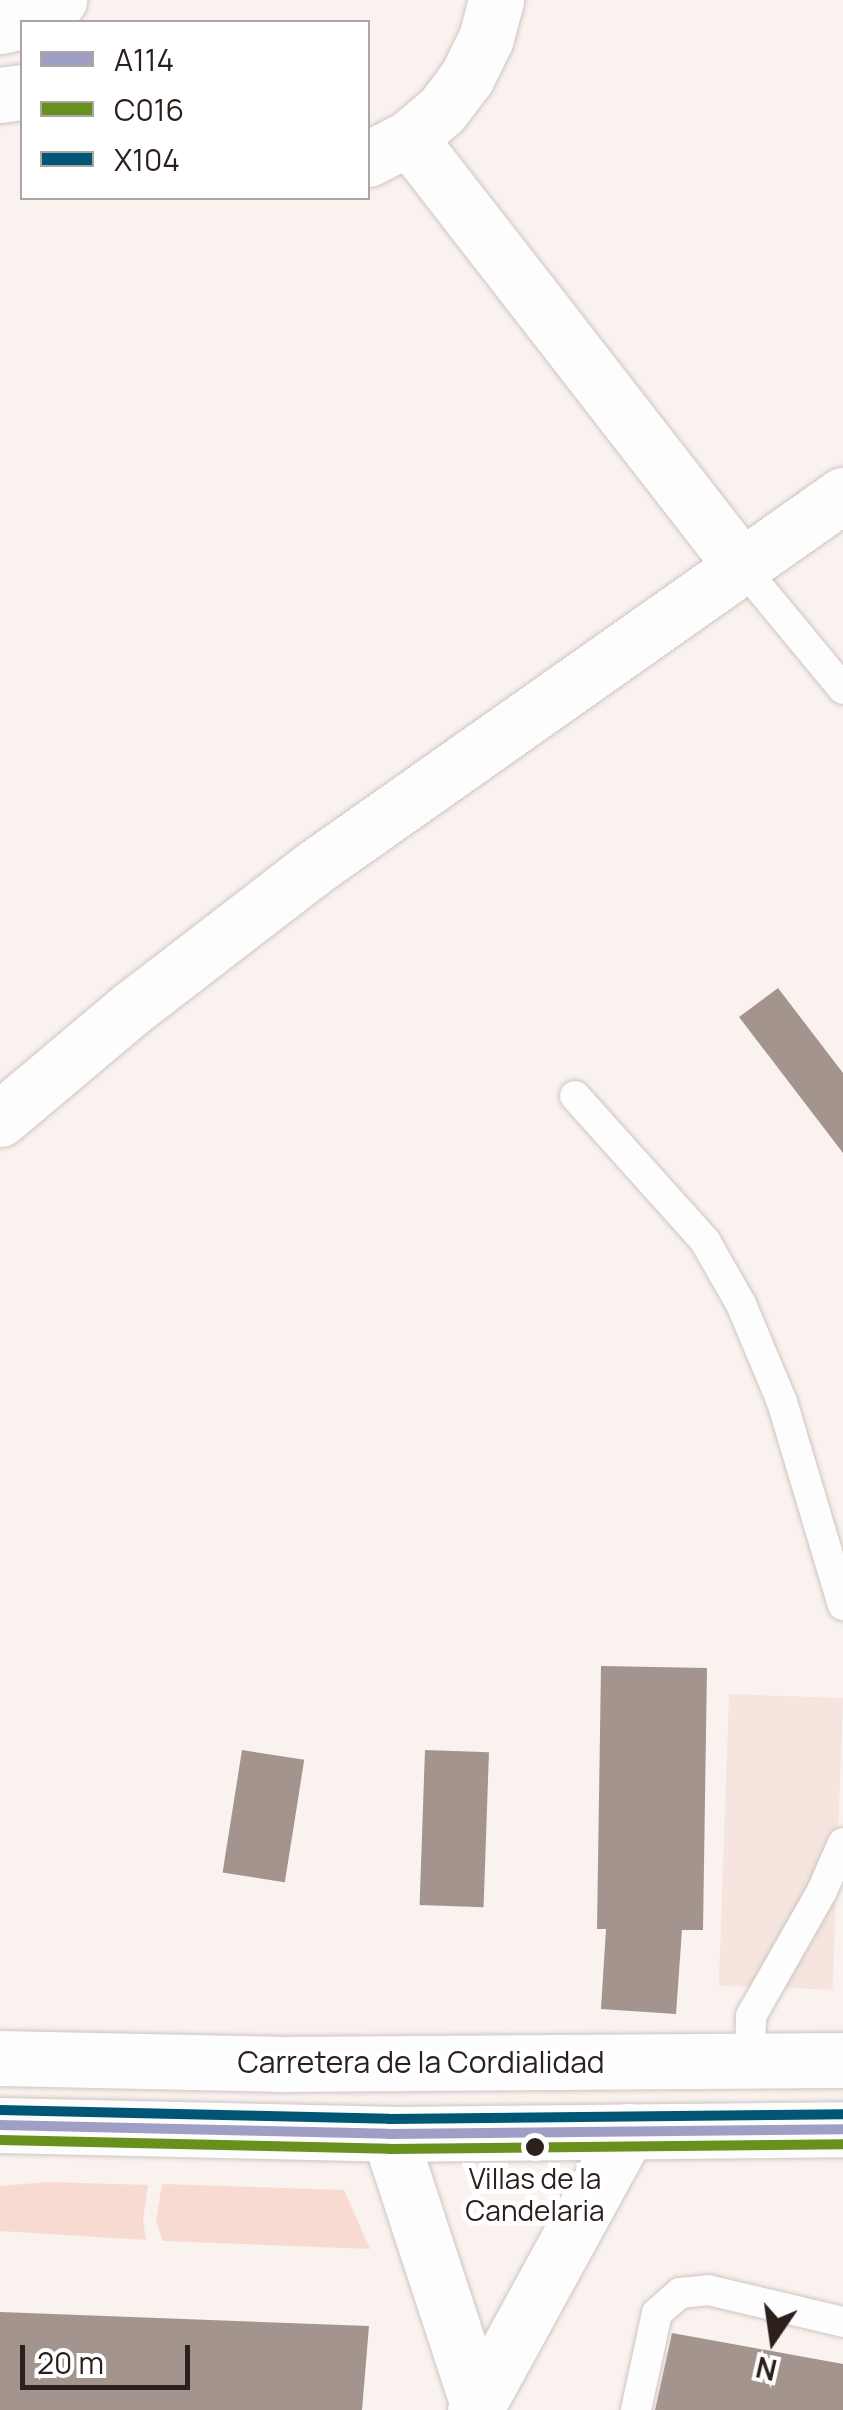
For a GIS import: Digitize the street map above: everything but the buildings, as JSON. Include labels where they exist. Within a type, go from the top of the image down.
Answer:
[{"type":"main road","points":[[24,20],[59,0]]},
{"type":"main road","points":[[496,0],[486,38],[468,77],[442,110],[388,148],[740,564]]},
{"type":"main road","points":[[0,1119],[132,1008],[314,866],[843,495]]},
{"type":"main road","name":"Carretera de la Cordialidad","points":[[0,2058],[278,2064],[843,2060]]},
{"type":"main road","points":[[0,2125],[389,2134],[843,2129]]},
{"type":"main road","points":[[476,2406],[583,2221],[628,2132]]},
{"type":"main road","points":[[389,2134],[476,2406]]},
{"type":"lane","points":[[740,564],[843,689]]},
{"type":"lane","points":[[575,1096],[705,1240],[740,1304],[782,1402],[843,1605]]},
{"type":"lane","points":[[750,2061],[751,2016],[832,1892],[843,1842]]},
{"type":"lane","points":[[636,2410],[657,2314],[680,2293],[708,2290],[843,2322]]},
{"type":"shaded area","points":[[729,1694],[843,1698],[833,1990],[719,1986]]},
{"type":"shaded area","points":[[48,2182],[148,2185],[143,2220],[146,2240],[0,2231],[0,2186]]},
{"type":"shaded area","points":[[162,2184],[344,2190],[370,2249],[163,2241],[156,2221]]},
{"type":"transit line","name":"X104","points":[[0,2110],[389,2119],[843,2114]]},
{"type":"transit line","name":"A114","points":[[0,2125],[389,2134],[843,2129]]},
{"type":"transit line","name":"C016","points":[[0,2140],[389,2149],[843,2144]]},
{"type":"place","name":"Villas de la Candelaria","points":[[535,2147]]}]
